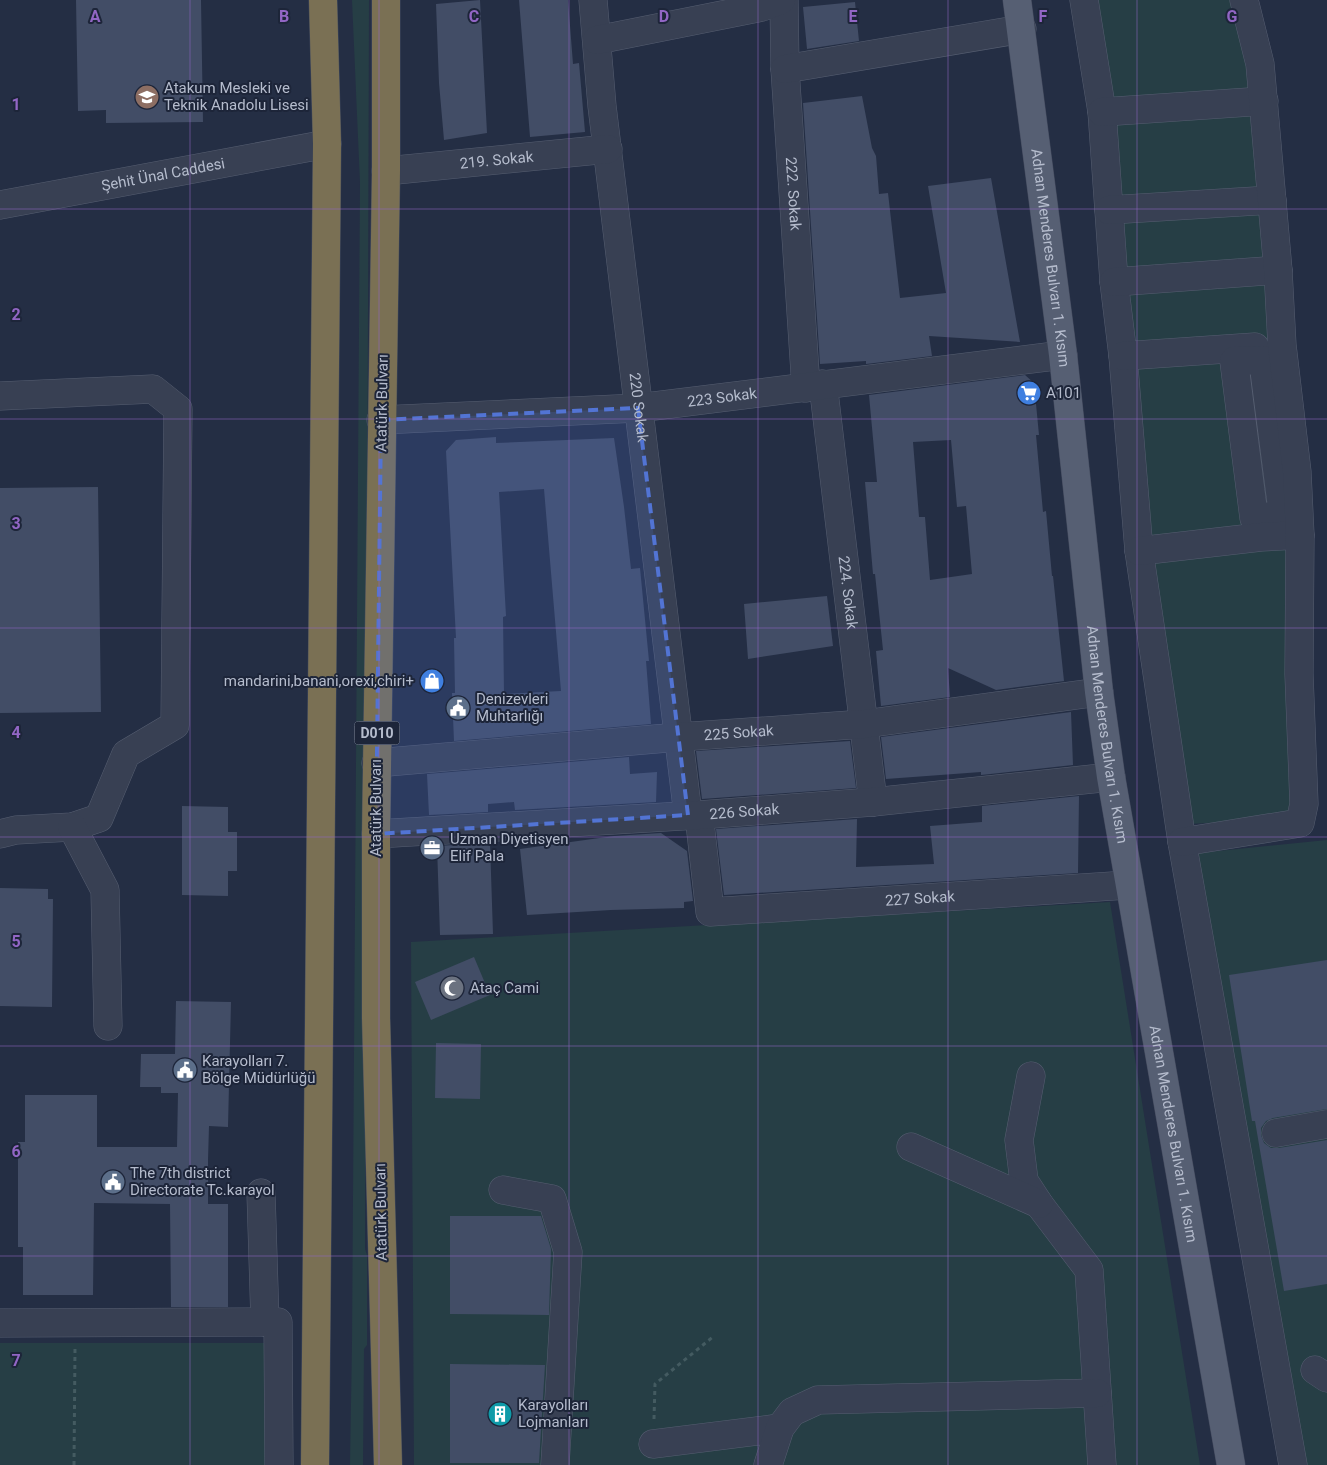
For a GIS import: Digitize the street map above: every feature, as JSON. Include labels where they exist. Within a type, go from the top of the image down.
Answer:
[{"type":"highway","points":[[315,1465],[327,144],[323,0]]},
{"type":"highway","name":"Atatürk Bulvarı","points":[[386,0],[386,171],[376,762],[376,1018],[388,1465]]},
{"type":"main road","name":"Adnan Menderes Bulvarı 1. Kısım","points":[[1017,0],[1063,355],[1099,692],[1111,777],[1128,885],[1231,1465]]},
{"type":"street","name":"220 Sokak","points":[[593,0],[638,408],[679,737],[710,912]]},
{"type":"street","points":[[597,40],[762,7],[783,0]]},
{"type":"street","name":"222. Sokak","points":[[783,0],[785,69],[814,386]]},
{"type":"street","points":[[1084,0],[1102,112],[1114,282],[1123,356],[1139,551],[1182,842],[1293,1465]]},
{"type":"street","points":[[1182,842],[1300,823],[1304,804],[1299,674],[1300,535],[1297,472],[1282,345],[1278,270],[1260,64],[1244,0]]},
{"type":"street","points":[[785,69],[1022,29]]},
{"type":"street","points":[[1102,112],[1264,101]]},
{"type":"street","name":"Şehit Ünal Caddesi","points":[[0,205],[327,144]]},
{"type":"street","name":"219. Sokak","points":[[386,171],[608,149]]},
{"type":"street","points":[[1109,210],[1272,200]]},
{"type":"street","points":[[1114,282],[1278,270]]},
{"type":"street","points":[[1123,356],[1247,354],[1282,345]]},
{"type":"street","points":[[1139,551],[1261,528],[1283,515],[1263,360],[1247,354]]},
{"type":"street","name":"223 Sokak","points":[[381,420],[638,408],[1063,355]]},
{"type":"street","name":"224. Sokak","points":[[814,386],[864,724],[873,802]]},
{"type":"street","points":[[0,396],[153,390],[178,409],[175,725],[126,754],[99,818],[72,827],[16,830],[0,834]]},
{"type":"street","points":[[1261,528],[1300,535]]},
{"type":"street","name":"225 Sokak","points":[[376,762],[864,724],[1099,692]]},
{"type":"street","name":"226 Sokak","points":[[376,834],[873,802],[1111,777]]},
{"type":"street","points":[[72,827],[104,890],[108,1026]]},
{"type":"street","name":"227 Sokak","points":[[710,912],[1128,885]]},
{"type":"street","points":[[1032,1076],[1019,1140],[1024,1180],[1039,1204],[1089,1270],[1102,1465]]},
{"type":"street","points":[[1276,1133],[1327,1124]]},
{"type":"street","points":[[911,1147],[1039,1204]]},
{"type":"street","points":[[503,1190],[552,1199],[568,1252],[555,1465]]},
{"type":"street","points":[[261,1193],[265,1322]]},
{"type":"street","points":[[0,1323],[278,1322],[279,1465]]},
{"type":"street","points":[[768,1465],[780,1428],[792,1412],[818,1400],[1097,1393]]},
{"type":"street","points":[[653,1444],[780,1428]]},
{"type":"path","points":[[74,1465],[75,1322]]},
{"type":"path","points":[[653,1444],[655,1384],[714,1336]]},
{"type":"highlighted area","points":[[638,408],[688,815],[376,834],[381,420]]},
{"type":"shaded area","points":[[352,0],[369,0],[365,1249],[367,1255],[367,1345],[364,1349],[363,1465],[350,1465],[360,183]]},
{"type":"shaded area","points":[[1092,0],[1237,0],[1254,66],[1292,472],[1297,818],[1188,824],[1153,598]]},
{"type":"shaded area","points":[[1327,840],[1327,1465],[1303,1465],[1198,853]]},
{"type":"shaded area","points":[[1110,902],[1200,1465],[414,1465],[411,942]]},
{"type":"shaded area","points":[[0,1343],[268,1343],[273,1465],[0,1465]]},
{"type":"building","points":[[76,0],[201,0],[203,122],[106,123],[106,110],[78,111]]},
{"type":"building","points":[[480,0],[487,133],[444,140],[439,83],[436,4]]},
{"type":"building","points":[[519,0],[568,0],[573,64],[579,63],[585,132],[530,137]]},
{"type":"building","points":[[855,2],[859,41],[807,49],[803,7]]},
{"type":"building","points":[[862,96],[872,148],[876,156],[879,194],[888,193],[900,298],[946,293],[928,186],[991,178],[1020,342],[929,336],[932,356],[866,364],[866,361],[820,364],[803,103]]},
{"type":"building","points":[[1025,375],[1034,383],[1039,435],[1036,435],[1043,512],[1046,511],[1064,681],[996,690],[948,668],[950,697],[881,706],[876,651],[883,650],[875,574],[873,574],[865,482],[877,482],[869,395]],"holes":[[[951,440],[957,507],[966,506],[972,574],[930,580],[925,517],[919,517],[913,442]]]},
{"type":"building","points":[[496,437],[496,443],[614,438],[631,569],[640,568],[649,661],[646,661],[651,724],[454,741],[452,693],[455,693],[454,638],[456,638],[446,451],[456,440]],"holes":[[[544,489],[561,691],[504,694],[503,617],[506,616],[499,492]]]},
{"type":"building","points":[[98,487],[101,712],[0,713],[0,488]]},
{"type":"building","points":[[827,596],[833,646],[748,659],[744,604]]},
{"type":"building","points":[[1071,712],[1073,765],[981,775],[981,772],[886,779],[881,737]]},
{"type":"building","points":[[850,741],[856,788],[702,799],[696,751]]},
{"type":"building","points":[[629,757],[630,774],[657,772],[656,802],[515,810],[514,802],[488,804],[488,812],[429,815],[427,774]]},
{"type":"building","points":[[1079,796],[1078,873],[724,895],[716,829],[857,819],[856,867],[934,864],[930,826],[982,822],[982,806]]},
{"type":"building","points":[[182,806],[228,807],[228,832],[237,832],[237,871],[228,871],[228,896],[182,895]]},
{"type":"building","points":[[661,833],[687,851],[693,901],[684,902],[684,908],[527,915],[520,849],[614,836]]},
{"type":"building","points":[[490,843],[493,934],[440,935],[437,846]]},
{"type":"building","points":[[0,888],[48,889],[48,899],[53,899],[52,1007],[0,1006]]},
{"type":"building","name":"Ataç Cami","points":[[474,957],[490,995],[431,1020],[415,982]]},
{"type":"building","points":[[1327,960],[1327,1109],[1273,1118],[1266,1121],[1261,1128],[1264,1143],[1271,1148],[1327,1140],[1327,1284],[1284,1291],[1255,1121],[1252,1121],[1229,975]]},
{"type":"building","points":[[176,1001],[231,1002],[228,1127],[209,1126],[208,1160],[208,1204],[228,1204],[228,1307],[171,1307],[170,1204],[94,1203],[93,1295],[23,1295],[23,1247],[18,1247],[18,1142],[25,1142],[25,1095],[97,1095],[97,1147],[177,1147],[178,1093],[161,1093],[161,1087],[140,1087],[141,1054],[175,1054]]},
{"type":"building","points":[[436,1043],[481,1044],[480,1099],[435,1098]]},
{"type":"building","points":[[450,1216],[541,1216],[551,1249],[549,1315],[450,1314]]},
{"type":"building","name":"Karayolları Lojmanları","points":[[450,1364],[545,1365],[539,1463],[450,1463]]},
{"type":"place","name":"Atakum Mesleki ve Teknik Anadolu Lisesi","points":[[147,97]]},
{"type":"place","name":"A101","points":[[1029,393]]},
{"type":"place","name":"mandarini,banani,orexi,chiri+","points":[[432,681]]},
{"type":"place","name":"Denizevleri Muhtarlığı","points":[[458,708]]},
{"type":"place","name":"Uzman Diyetisyen Elif Pala","points":[[432,848]]},
{"type":"place","name":"Ataç Cami","points":[[452,988]]},
{"type":"place","name":"Karayolları 7. Bölge Müdürlüğü","points":[[185,1070]]},
{"type":"place","name":"The 7th district Directorate Tc.karayol","points":[[113,1182]]},
{"type":"place","name":"Karayolları Lojmanları","points":[[500,1414]]}]
